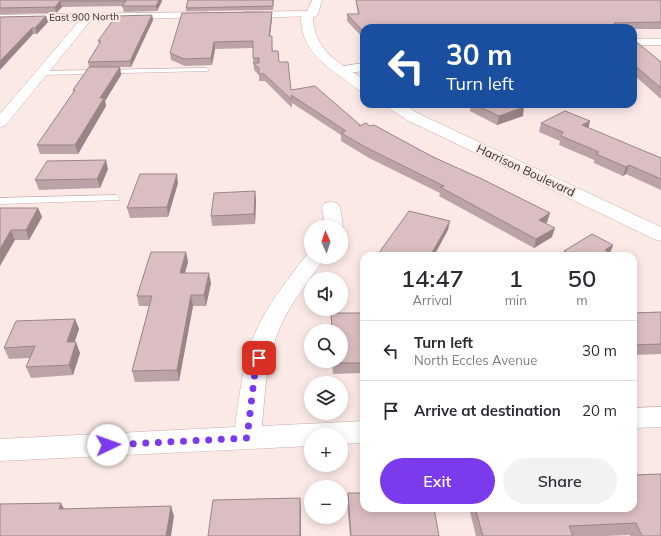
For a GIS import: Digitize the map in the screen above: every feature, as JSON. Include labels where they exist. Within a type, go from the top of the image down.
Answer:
[{"type":"street","points":[[315,18],[317,0]]},
{"type":"street","name":"East 900 North","points":[[0,18],[215,15]]},
{"type":"street","points":[[231,15],[315,18]]},
{"type":"street","points":[[0,123],[88,17]]},
{"type":"street","points":[[315,18],[307,17],[307,30],[310,39],[316,48],[360,84]]},
{"type":"street","points":[[637,42],[661,42]]},
{"type":"street","points":[[338,53],[345,61],[342,70]]},
{"type":"street","points":[[342,70],[360,68]]},
{"type":"street","name":"Harrison Boulevard","points":[[398,108],[413,117],[661,235]]},
{"type":"street","points":[[331,206],[333,220]]},
{"type":"street","points":[[247,438],[255,372],[267,330],[282,302],[310,264]]},
{"type":"street","points":[[637,418],[661,417]]},
{"type":"street","points":[[0,450],[360,432]]},
{"type":"lane","points":[[42,73],[206,70]]},
{"type":"lane","points":[[0,201],[116,198]]},
{"type":"building","points":[[0,0],[159,0],[156,6],[122,6],[126,1],[60,1],[55,7],[0,8]]},
{"type":"building","points":[[188,0],[273,0],[273,6],[186,8]]},
{"type":"building","points":[[356,0],[661,0],[661,22],[614,23],[615,24],[360,24],[360,28],[347,14],[359,14]]},
{"type":"building","points":[[272,12],[269,36],[272,36],[272,51],[278,51],[279,62],[288,62],[291,90],[315,86],[360,125],[359,126],[366,123],[370,126],[374,125],[433,157],[482,179],[550,213],[539,220],[555,228],[536,239],[440,187],[444,186],[369,149],[341,133],[346,131],[291,95],[292,100],[264,74],[259,74],[259,68],[253,63],[259,63],[259,58],[253,58],[253,41],[214,42],[211,58],[184,59],[170,53],[182,13]]},
{"type":"building","points":[[152,15],[130,61],[88,62],[101,41],[98,41],[116,16]]},
{"type":"building","points":[[46,16],[35,28],[32,28],[0,61],[0,17]]},
{"type":"building","points":[[637,42],[661,62],[661,88],[637,67]]},
{"type":"building","points":[[89,67],[120,67],[100,98],[104,98],[75,145],[37,145],[75,90],[73,90]]},
{"type":"building","points":[[482,108],[521,108],[499,116]]},
{"type":"building","points":[[565,111],[590,121],[582,125],[661,158],[661,179],[629,165],[626,167],[596,154],[599,152],[561,136],[563,132],[541,123]]},
{"type":"building","points":[[106,160],[97,179],[35,180],[47,161]]},
{"type":"building","points":[[140,174],[177,174],[167,207],[127,208]]},
{"type":"building","points":[[255,191],[254,214],[211,216],[214,193]]},
{"type":"building","points":[[0,208],[38,208],[26,230],[11,230],[0,249]]},
{"type":"building","points":[[409,211],[450,221],[432,252],[380,252]]},
{"type":"building","points":[[592,234],[613,245],[605,250],[609,252],[564,251]]},
{"type":"building","points":[[151,252],[186,252],[180,273],[209,273],[204,295],[191,295],[177,370],[132,371],[152,296],[137,296]]},
{"type":"building","points":[[661,312],[661,344],[637,345],[637,313]]},
{"type":"building","points":[[348,313],[360,313],[360,363],[348,363],[348,324],[332,324],[331,316],[348,316]]},
{"type":"building","points":[[75,319],[67,342],[76,342],[69,365],[26,367],[35,346],[4,348],[16,321]]},
{"type":"building","points":[[661,474],[661,536],[642,536],[636,523],[569,526],[573,536],[483,536],[476,512],[637,512],[637,475]]},
{"type":"building","points":[[348,493],[360,493],[360,512],[435,512],[439,536],[351,536]]},
{"type":"building","points":[[300,498],[300,536],[208,536],[213,500]]},
{"type":"building","points":[[61,503],[59,509],[171,506],[166,536],[0,536],[0,504]]},
{"type":"route","points":[[108,445],[247,438],[255,372],[259,358]]}]
